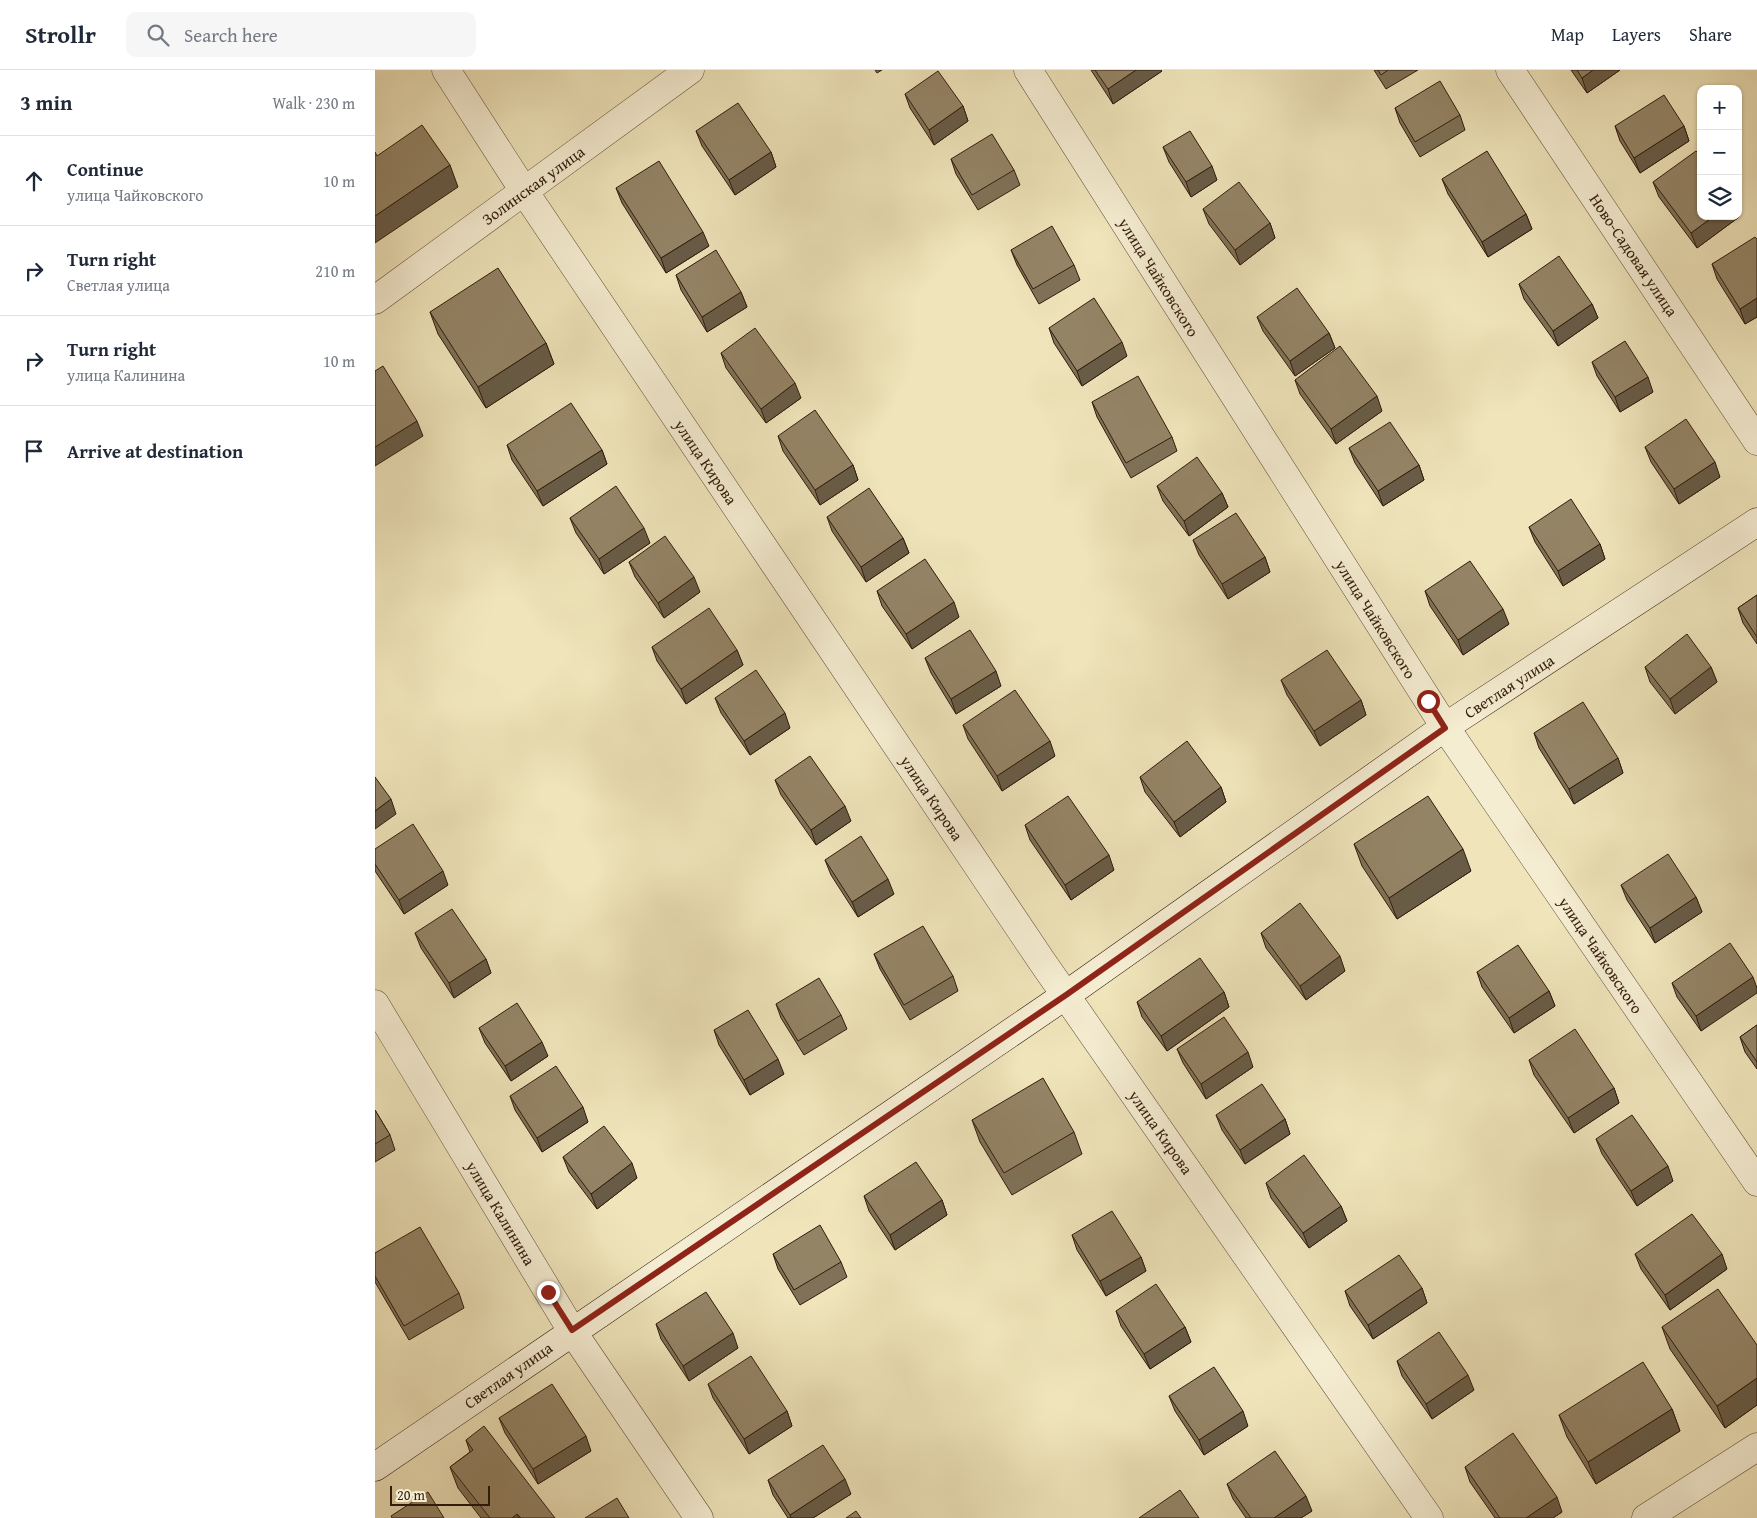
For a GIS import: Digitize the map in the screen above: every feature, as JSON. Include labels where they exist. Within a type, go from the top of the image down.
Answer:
[{"type":"street","name":"улица Кирова","points":[[446,70],[524,191],[1066,995],[1429,1518]]},
{"type":"street","name":"Золинская улица","points":[[375,300],[691,70]]},
{"type":"street","name":"улица Чайковского","points":[[1028,70],[1445,728],[1757,1182]]},
{"type":"street","name":"Ново-Садовая улица","points":[[1510,70],[1757,441]]},
{"type":"street","name":"Светлая улица","points":[[375,1467],[572,1330],[1066,995],[1445,728],[1757,522]]},
{"type":"street","name":"улица Калинина","points":[[375,1004],[572,1330],[699,1518]]},
{"type":"street","points":[[1645,1518],[1757,1448]]},
{"type":"building","points":[[1095,70],[1136,70],[1108,89]]},
{"type":"building","points":[[1378,70],[1388,70],[1381,75]]},
{"type":"building","points":[[1577,70],[1593,70],[1582,78]]},
{"type":"building","points":[[938,71],[963,106],[929,130],[905,94]]},
{"type":"building","points":[[1440,81],[1460,115],[1415,142],[1395,108]]},
{"type":"building","points":[[1664,95],[1684,126],[1634,158],[1615,126]]},
{"type":"building","points":[[738,103],[771,152],[729,180],[696,131]]},
{"type":"building","points":[[422,125],[450,165],[375,216],[375,152],[377,156]]},
{"type":"building","points":[[1190,131],[1212,166],[1186,182],[1163,147]]},
{"type":"building","points":[[992,134],[1014,170],[972,195],[951,159]]},
{"type":"building","points":[[1487,151],[1526,214],[1482,242],[1442,179]]},
{"type":"building","points":[[1696,151],[1697,220],[1709,220],[1691,233],[1653,182]]},
{"type":"building","points":[[659,161],[703,232],[661,258],[616,188]]},
{"type":"building","points":[[1239,182],[1270,223],[1235,250],[1203,209]]},
{"type":"building","points":[[1052,226],[1074,265],[1033,289],[1011,250]]},
{"type":"building","points":[[1755,237],[1757,239],[1757,298],[1740,309],[1712,264]]},
{"type":"building","points":[[716,250],[741,292],[702,317],[676,275]]},
{"type":"building","points":[[1559,256],[1592,304],[1553,331],[1519,284]]},
{"type":"building","points":[[498,268],[546,343],[478,387],[430,312]]},
{"type":"building","points":[[1297,288],[1329,333],[1290,361],[1257,317]]},
{"type":"building","points":[[1094,298],[1122,342],[1077,371],[1049,328]]},
{"type":"building","points":[[755,328],[795,383],[761,409],[721,353]]},
{"type":"building","points":[[1625,341],[1648,377],[1615,397],[1592,362]]},
{"type":"building","points":[[1340,346],[1377,396],[1331,429],[1295,380]]},
{"type":"building","points":[[383,366],[417,421],[375,447],[375,371]]},
{"type":"building","points":[[1138,376],[1172,437],[1126,463],[1092,402]]},
{"type":"building","points":[[571,403],[602,450],[537,491],[507,445]]},
{"type":"building","points":[[815,410],[853,465],[815,490],[778,436]]},
{"type":"building","points":[[1686,419],[1715,462],[1674,489],[1645,447]]},
{"type":"building","points":[[1390,422],[1419,465],[1378,491],[1349,448]]},
{"type":"building","points":[[1197,457],[1222,493],[1184,521],[1157,486]]},
{"type":"building","points":[[616,486],[644,528],[599,559],[570,518]]},
{"type":"building","points":[[869,488],[903,538],[861,567],[827,517]]},
{"type":"building","points":[[1571,499],[1600,544],[1558,571],[1529,527]]},
{"type":"building","points":[[1236,513],[1265,557],[1222,584],[1193,540]]},
{"type":"building","points":[[665,536],[694,577],[658,603],[629,562]]},
{"type":"building","points":[[925,559],[954,602],[906,634],[877,591]]},
{"type":"building","points":[[1470,561],[1503,609],[1458,640],[1425,591]]},
{"type":"building","points":[[1757,595],[1757,637],[1738,608]]},
{"type":"building","points":[[709,608],[737,650],[681,689],[652,647]]},
{"type":"building","points":[[970,630],[996,671],[951,699],[925,658]]},
{"type":"building","points":[[1687,634],[1711,667],[1670,699],[1645,667]]},
{"type":"building","points":[[1327,650],[1361,700],[1314,731],[1281,680]]},
{"type":"building","points":[[756,670],[785,713],[744,741],[715,698]]},
{"type":"building","points":[[1015,690],[1050,741],[997,776],[963,725]]},
{"type":"building","points":[[1583,702],[1618,758],[1569,789],[1534,733]]},
{"type":"building","points":[[1187,741],[1221,787],[1174,822],[1140,777]]},
{"type":"building","points":[[810,756],[845,806],[811,830],[775,780]]},
{"type":"building","points":[[375,777],[391,799],[375,811]]},
{"type":"building","points":[[1068,796],[1109,855],[1065,885],[1025,825]]},
{"type":"building","points":[[1428,796],[1463,849],[1389,898],[1354,844]]},
{"type":"building","points":[[413,824],[443,871],[399,900],[375,864],[375,849]]},
{"type":"building","points":[[861,836],[888,879],[852,902],[825,860]]},
{"type":"building","points":[[1668,854],[1696,897],[1650,928],[1621,885]]},
{"type":"building","points":[[1300,903],[1340,956],[1300,986],[1261,933]]},
{"type":"building","points":[[452,909],[486,959],[449,983],[415,933]]},
{"type":"building","points":[[923,926],[953,976],[904,1005],[874,954]]},
{"type":"building","points":[[1730,943],[1753,977],[1696,1016],[1672,983]]},
{"type":"building","points":[[1518,945],[1549,991],[1509,1018],[1477,972]]},
{"type":"building","points":[[1200,958],[1224,992],[1161,1036],[1137,1002]]},
{"type":"building","points":[[819,978],[841,1015],[798,1041],[776,1004]]},
{"type":"building","points":[[517,1003],[542,1042],[505,1066],[479,1028]]},
{"type":"building","points":[[748,1010],[778,1059],[744,1080],[714,1030]]},
{"type":"building","points":[[1224,1017],[1248,1052],[1201,1084],[1177,1049]]},
{"type":"building","points":[[1757,1025],[1757,1062],[1740,1037]]},
{"type":"building","points":[[1575,1029],[1614,1088],[1568,1118],[1529,1060]]},
{"type":"building","points":[[556,1066],[583,1107],[537,1138],[510,1096]]},
{"type":"building","points":[[1043,1078],[1074,1132],[1004,1173],[972,1120]]},
{"type":"building","points":[[1262,1084],[1285,1119],[1240,1150],[1216,1115]]},
{"type":"building","points":[[375,1110],[390,1135],[375,1144]]},
{"type":"building","points":[[1632,1115],[1668,1166],[1631,1191],[1596,1139]]},
{"type":"building","points":[[604,1126],[632,1163],[591,1194],[563,1157]]},
{"type":"building","points":[[1304,1155],[1341,1206],[1303,1233],[1266,1183]]},
{"type":"building","points":[[916,1162],[942,1200],[890,1235],[864,1196]]},
{"type":"building","points":[[1112,1211],[1141,1257],[1100,1281],[1072,1235]]},
{"type":"building","points":[[1692,1214],[1722,1254],[1665,1295],[1635,1254]]},
{"type":"building","points":[[820,1225],[841,1262],[794,1290],[773,1254]]},
{"type":"building","points":[[420,1227],[459,1293],[404,1326],[375,1276],[375,1253]]},
{"type":"building","points":[[1399,1255],[1422,1288],[1368,1325],[1345,1291]]},
{"type":"building","points":[[1156,1284],[1185,1327],[1144,1354],[1116,1311]]},
{"type":"building","points":[[1718,1289],[1757,1345],[1757,1378],[1717,1406],[1662,1327]]},
{"type":"building","points":[[706,1292],[733,1333],[683,1366],[656,1324]]},
{"type":"building","points":[[1439,1332],[1468,1375],[1426,1404],[1397,1361]]},
{"type":"building","points":[[751,1356],[787,1411],[744,1439],[708,1384]]},
{"type":"building","points":[[1643,1362],[1672,1409],[1588,1462],[1559,1415]]},
{"type":"building","points":[[1214,1367],[1243,1411],[1199,1440],[1169,1396]]},
{"type":"building","points":[[552,1384],[586,1436],[533,1469],[499,1418]]},
{"type":"building","points":[[484,1426],[555,1518],[521,1518],[517,1514],[512,1518],[490,1518],[450,1467],[473,1450],[466,1440]]},
{"type":"building","points":[[1513,1433],[1557,1497],[1526,1518],[1500,1518],[1465,1467]]},
{"type":"building","points":[[823,1445],[845,1479],[790,1515],[768,1480]]},
{"type":"building","points":[[1275,1451],[1306,1496],[1274,1518],[1251,1518],[1227,1484]]},
{"type":"building","points":[[1180,1490],[1199,1518],[1139,1518]]},
{"type":"building","points":[[428,1492],[444,1518],[392,1518],[391,1516]]},
{"type":"building","points":[[617,1498],[629,1518],[585,1518]]},
{"type":"building","points":[[856,1511],[861,1518],[846,1518]]},
{"type":"route","points":[[548,1292],[572,1330],[1066,995],[1445,728],[1428,701]]}]
